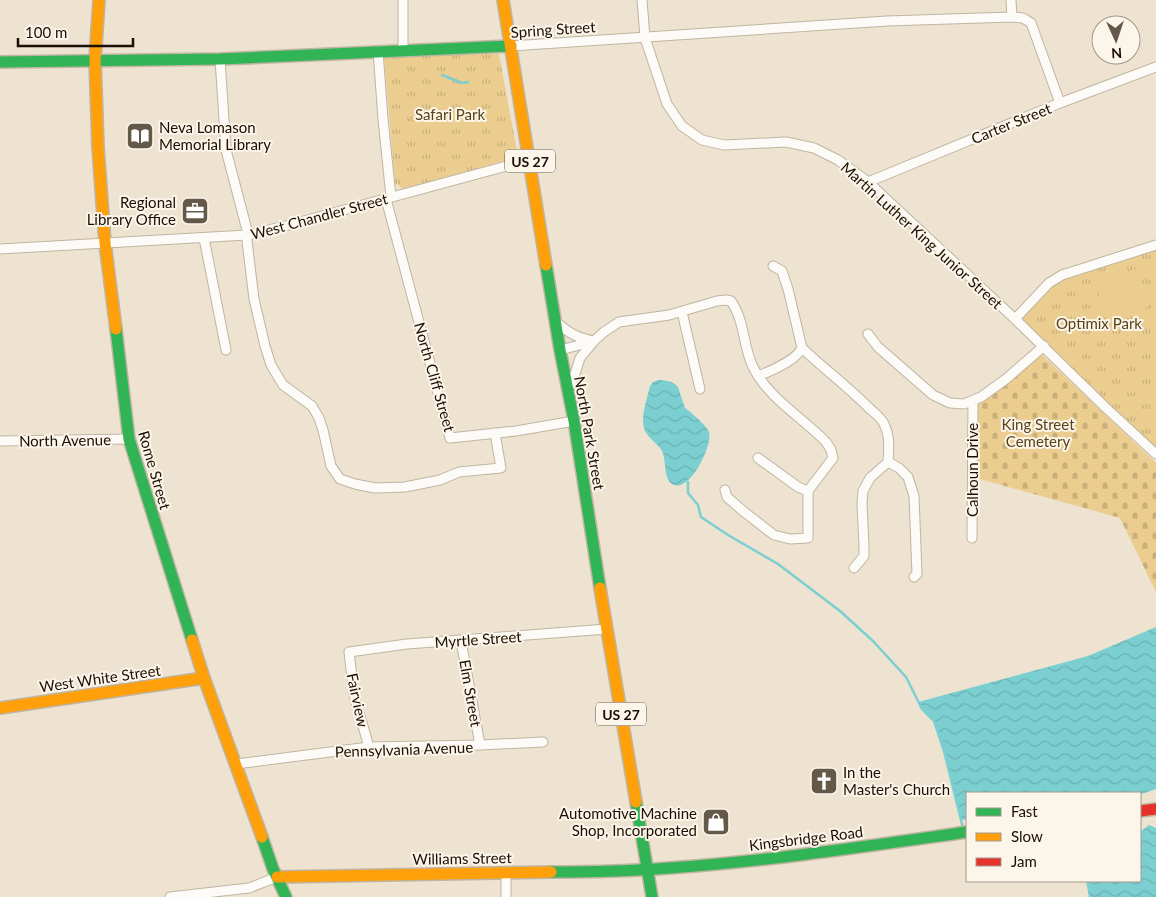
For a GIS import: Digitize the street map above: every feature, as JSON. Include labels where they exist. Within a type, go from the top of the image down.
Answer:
[{"type":"street","name":"Rome Street","points":[[99,0],[95,60],[98,147],[105,243],[129,439],[204,678],[273,869],[286,897]]},
{"type":"street","points":[[403,0],[403,51]]},
{"type":"street","name":"North Park Street","points":[[503,0],[648,870]]},
{"type":"street","name":"Martin Luther King Junior Street","points":[[642,0],[645,38],[667,104],[682,126],[702,140],[724,145],[786,142],[814,148],[838,160],[868,182],[1016,319],[1156,454]]},
{"type":"street","points":[[1011,0],[1012,17],[1023,18],[1031,23],[1060,103]]},
{"type":"street","name":"Spring Street","points":[[0,62],[220,58],[403,51],[645,38],[887,21],[1012,17]]},
{"type":"street","name":"North Cliff Street","points":[[378,52],[389,198],[450,438],[516,431],[574,421]]},
{"type":"street","points":[[220,58],[226,150],[247,230],[254,299],[265,346],[271,365],[283,385],[312,406],[320,418],[331,466],[340,479],[375,488],[405,487],[440,480],[459,472],[501,468],[495,433]]},
{"type":"street","name":"Carter Street","points":[[868,182],[1060,103],[1156,67]]},
{"type":"street","name":"West Chandler Street","points":[[0,249],[246,235],[529,160]]},
{"type":"street","points":[[204,238],[226,350]]},
{"type":"street","points":[[1016,319],[1049,283],[1062,275],[1156,245]]},
{"type":"street","points":[[773,266],[782,271],[802,348],[818,364],[852,391],[883,422],[887,430],[890,443],[888,462],[870,478],[863,491],[864,556],[854,568]]},
{"type":"street","points":[[568,388],[580,358],[594,341],[619,322],[669,315],[716,301],[731,301],[737,310],[752,365],[758,376],[776,398],[818,433],[831,450],[833,458],[808,491],[808,538],[790,539],[774,535],[727,497],[725,490]]},
{"type":"street","points":[[682,312],[700,389]]},
{"type":"street","points":[[556,322],[569,333],[594,341]]},
{"type":"street","points":[[868,334],[878,347],[932,394],[947,403],[964,404],[981,397],[1006,379],[1044,346]]},
{"type":"street","points":[[560,350],[594,341]]},
{"type":"street","points":[[758,376],[799,353],[802,348]]},
{"type":"street","name":"Calhoun Drive","points":[[972,401],[972,538]]},
{"type":"street","name":"North Avenue","points":[[0,441],[129,439]]},
{"type":"street","points":[[758,458],[798,487],[808,491]]},
{"type":"street","points":[[888,462],[899,468],[908,478],[914,496],[916,574],[914,578]]},
{"type":"street","name":"Myrtle Street","points":[[349,652],[407,644],[607,629]]},
{"type":"street","name":"Elm Street","points":[[461,641],[480,746]]},
{"type":"street","name":"Fairview","points":[[349,652],[354,695],[369,747]]},
{"type":"street","name":"West White Street","points":[[0,708],[204,678]]},
{"type":"street","name":"Pennsylvania Avenue","points":[[236,764],[369,747],[480,746],[543,742]]},
{"type":"street","points":[[1141,811],[1156,809]]},
{"type":"street","name":"Kingsbridge Road","points":[[648,870],[792,855],[966,832]]},
{"type":"street","name":"Williams Street","points":[[277,877],[648,870]]},
{"type":"street","name":"US 27","points":[[648,870],[652,897]]},
{"type":"street","points":[[506,873],[506,897]]},
{"type":"street","points":[[170,897],[249,888],[277,877]]},
{"type":"green space","name":"Safari Park","points":[[499,54],[518,157],[403,189],[395,183],[384,58],[387,55]]},
{"type":"green space","name":"Optimix Park","points":[[1156,245],[1156,450],[1015,319],[1049,283]]},
{"type":"green space","points":[[1135,269],[1148,307],[1108,320],[1094,282]]},
{"type":"green space","name":"King Street Cemetery","points":[[1040,353],[1156,463],[1156,592],[1120,518],[976,478],[976,404]]},
{"type":"water","points":[[658,380],[671,382],[678,387],[685,408],[702,422],[709,432],[708,446],[704,456],[694,474],[681,485],[674,485],[669,482],[662,451],[644,429],[643,417],[650,386]]},
{"type":"water","points":[[1156,627],[1156,789],[1141,794],[1141,792],[966,792],[966,819],[961,820],[944,751],[934,721],[918,702],[1088,656]]},
{"type":"water","points":[[1149,825],[1156,828],[1156,897],[1089,897],[1086,882],[1141,882],[1141,831]]},
{"type":"waterway","points":[[442,75],[462,83],[468,82]]},
{"type":"waterway","points":[[688,482],[688,493],[698,505],[701,517],[778,564],[840,611],[873,641],[906,677],[922,709],[934,721],[944,751],[963,828]]},
{"type":"traffic: fast","points":[[0,62],[220,59],[511,46]]},
{"type":"traffic: fast","points":[[546,265],[574,421],[600,588]]},
{"type":"traffic: fast","points":[[116,329],[129,439],[192,640]]},
{"type":"traffic: fast","points":[[636,802],[652,897]]},
{"type":"traffic: fast","points":[[551,872],[625,871],[706,865],[818,853],[966,832]]},
{"type":"traffic: fast","points":[[262,837],[273,869],[286,897]]},
{"type":"traffic: slow","points":[[99,0],[95,60],[98,147],[105,243],[116,329]]},
{"type":"traffic: slow","points":[[503,0],[546,265]]},
{"type":"traffic: slow","points":[[600,588],[636,802]]},
{"type":"traffic: slow","points":[[192,640],[262,837]]},
{"type":"traffic: slow","points":[[0,708],[204,678]]},
{"type":"traffic: slow","points":[[277,877],[551,872]]},
{"type":"traffic: jam","points":[[1141,811],[1156,809]]},
{"type":"place","name":"Neva Lomason Memorial Library","points":[[140,136]]},
{"type":"place","name":"Regional Library Office","points":[[195,211]]},
{"type":"place","name":"In the Master's Church","points":[[824,781]]},
{"type":"place","name":"Automotive Machine Shop, Incorporated","points":[[716,822]]}]
